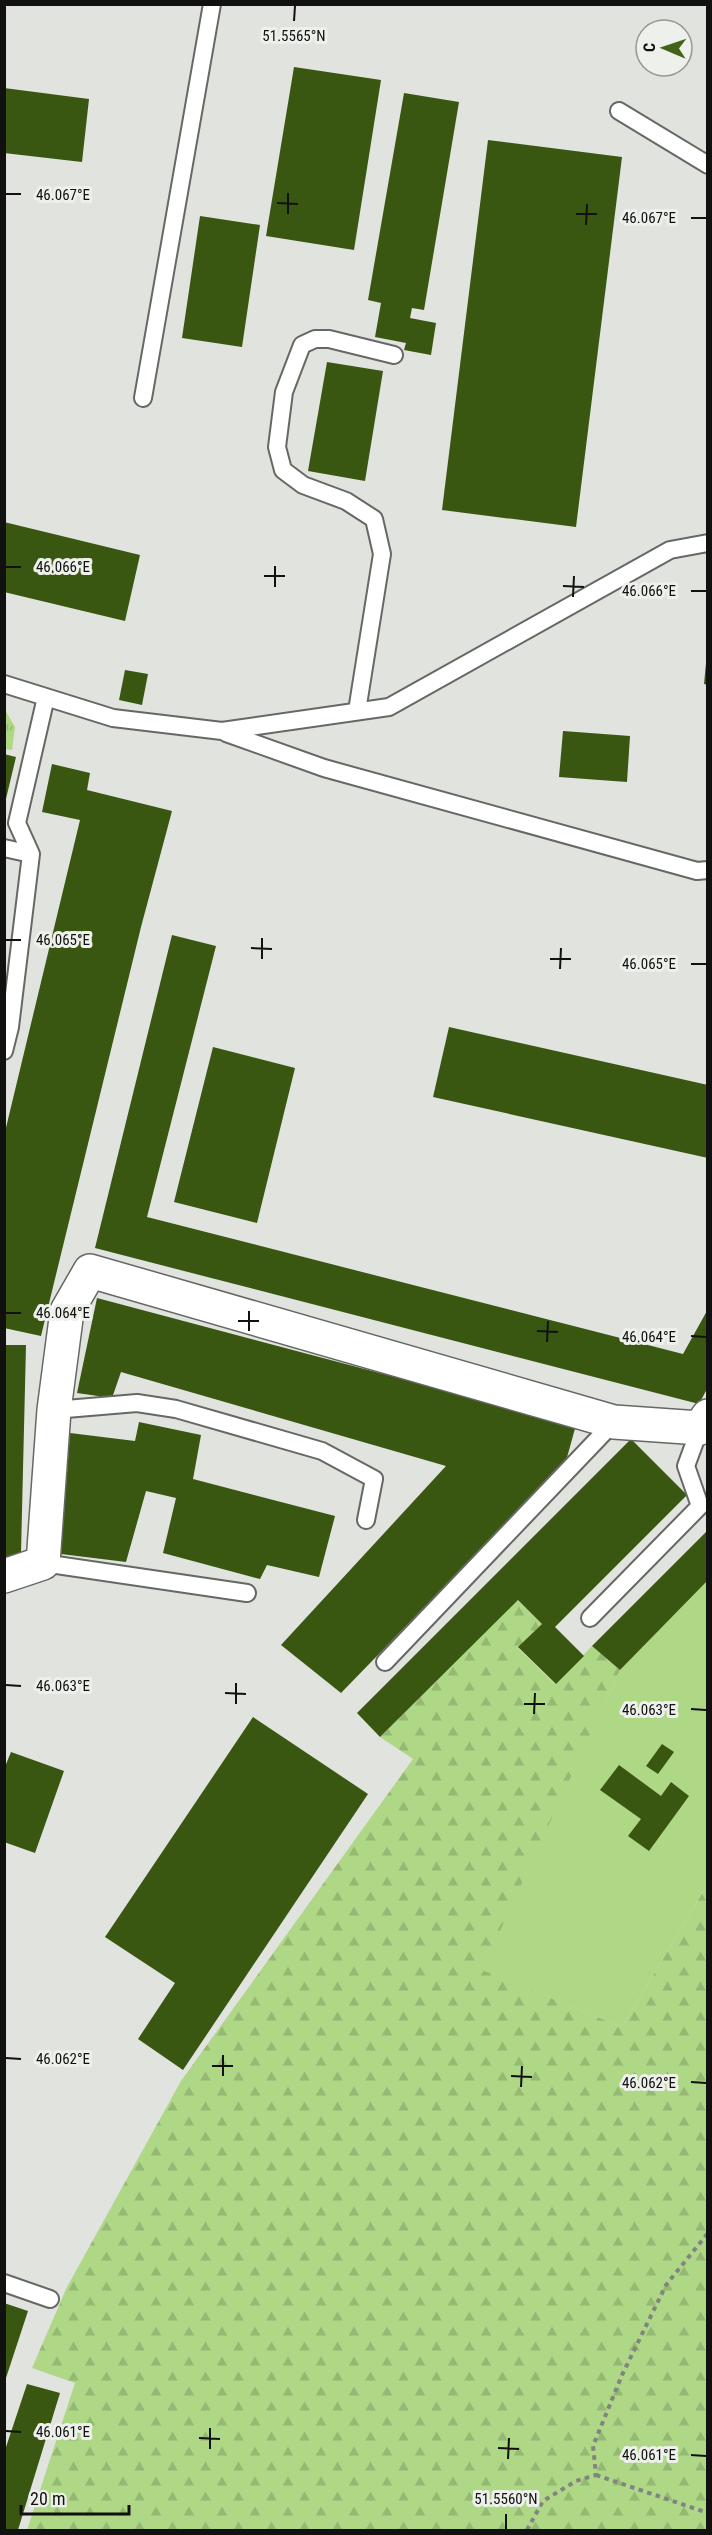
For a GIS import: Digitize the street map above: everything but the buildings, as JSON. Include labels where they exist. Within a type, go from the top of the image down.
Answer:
[{"type":"street","points":[[4,1576],[43,1563],[54,1410],[67,1311],[90,1271],[614,1422],[704,1422]]},
{"type":"lane","points":[[143,398],[212,4]]},
{"type":"lane","points":[[619,111],[708,165]]},
{"type":"lane","points":[[357,711],[382,554],[374,519],[346,501],[303,485],[283,470],[277,447],[284,392],[302,345],[315,339],[329,339],[394,355]]},
{"type":"lane","points":[[222,731],[389,707],[670,550],[708,543]]},
{"type":"lane","points":[[4,684],[113,718],[222,731],[324,768],[697,871],[708,870]]},
{"type":"lane","points":[[4,1051],[31,854],[17,823],[46,697]]},
{"type":"lane","points":[[4,849],[31,854]]},
{"type":"lane","points":[[54,1410],[137,1403],[176,1409],[322,1451],[374,1479],[366,1520]]},
{"type":"lane","points":[[385,1662],[614,1422]]},
{"type":"lane","points":[[590,1618],[700,1506],[686,1466],[704,1422]]},
{"type":"lane","points":[[43,1563],[247,1593]]},
{"type":"lane","points":[[4,2283],[50,2299]]},
{"type":"path","points":[[596,2475],[593,2446],[622,2375],[666,2285],[708,2233]]},
{"type":"path","points":[[527,2530],[543,2501],[576,2481],[596,2475],[708,2512]]},
{"type":"green space","points":[[4,708],[15,727],[12,750],[5,749]]},
{"type":"green space","points":[[707,1580],[707,1885],[622,2027],[482,1970],[620,1670]]},
{"type":"green space","points":[[518,1600],[542,1624],[518,1648],[555,1684],[592,1646],[620,1670],[483,1970],[622,2027],[707,1885],[707,2530],[27,2530],[75,2383],[32,2368],[67,2287],[181,2081],[413,1759],[380,1737]]}]
